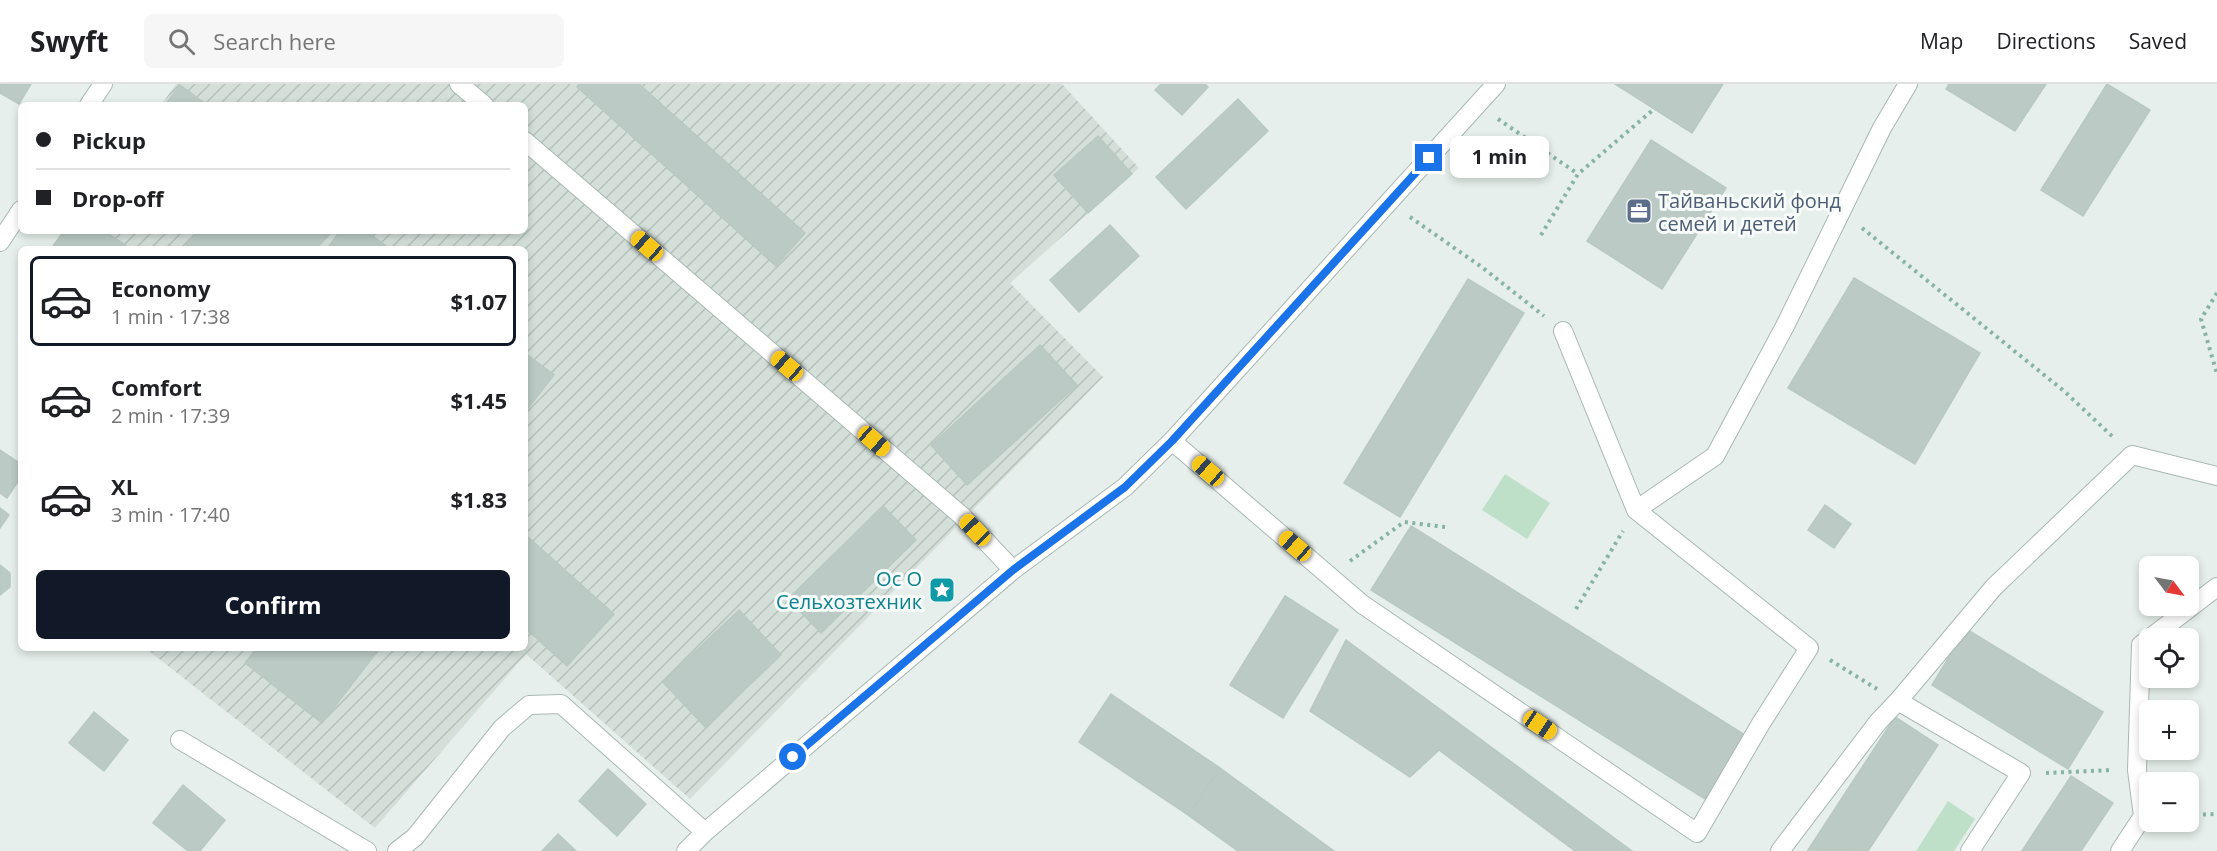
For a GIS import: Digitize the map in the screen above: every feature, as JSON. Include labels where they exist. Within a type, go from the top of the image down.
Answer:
[{"type":"street","points":[[91,102],[103,84]]},
{"type":"street","points":[[459,84],[480,102]]},
{"type":"street","points":[[686,851],[705,832],[1013,570],[1125,487],[1172,441],[1496,84]]},
{"type":"street","points":[[1636,510],[1714,456],[1785,326],[1882,128],[1908,84]]},
{"type":"street","points":[[528,144],[962,516],[1013,570]]},
{"type":"street","points":[[0,242],[18,215]]},
{"type":"street","points":[[1172,441],[1362,604],[1697,833],[1760,725],[1809,648],[1636,510],[1563,331]]},
{"type":"street","points":[[1780,851],[1878,722],[1994,587],[2132,456],[2217,476]]},
{"type":"street","points":[[2120,851],[2143,816],[2137,770],[2141,645],[2217,587]]},
{"type":"street","points":[[1898,701],[2021,774],[1970,851]]},
{"type":"street","points":[[397,851],[415,837],[502,728],[529,705],[561,704],[705,832]]},
{"type":"street","points":[[180,740],[367,851]]},
{"type":"path","points":[[1478,106],[1578,174]]},
{"type":"path","points":[[1541,235],[1578,174],[1654,109]]},
{"type":"path","points":[[1389,202],[1483,268],[1563,331]]},
{"type":"path","points":[[1841,211],[2064,391],[2132,456]]},
{"type":"path","points":[[2217,293],[2201,319],[2217,374]]},
{"type":"path","points":[[1576,609],[1636,510]]},
{"type":"path","points":[[1330,576],[1404,522],[1444,527]]},
{"type":"path","points":[[1809,648],[1863,680]]},
{"type":"path","points":[[2021,774],[2137,770]]},
{"type":"path","points":[[2199,815],[2217,814]]},
{"type":"shaded area","points":[[176,84],[1062,84],[1139,168],[1010,283],[1103,377],[690,799],[526,654],[375,828],[149,651],[528,651],[528,246],[59,246],[68,234],[528,234],[528,102],[163,102]]},
{"type":"green space","points":[[1505,474],[1550,503],[1527,539],[1482,510]]},
{"type":"green space","points":[[1948,801],[1975,819],[1954,851],[1916,851]]},
{"type":"building","points":[[0,84],[31,84],[18,103],[0,93]]},
{"type":"building","points":[[579,84],[639,84],[805,233],[776,266],[577,87]]},
{"type":"building","points":[[1161,84],[1205,84],[1208,87],[1182,115],[1155,90]]},
{"type":"building","points":[[1615,84],[1723,84],[1692,133]]},
{"type":"building","points":[[1949,84],[2046,84],[2015,131],[1946,89]]},
{"type":"building","points":[[2107,84],[2150,110],[2083,216],[2041,190]]},
{"type":"building","points":[[180,85],[203,102],[167,102]]},
{"type":"building","points":[[1238,99],[1268,131],[1186,209],[1156,177]]},
{"type":"building","points":[[1098,136],[1132,174],[1088,213],[1054,175]]},
{"type":"building","points":[[1651,140],[1726,188],[1662,289],[1587,241]]},
{"type":"building","points":[[1110,225],[1139,256],[1079,312],[1050,280]]},
{"type":"building","points":[[62,234],[109,234],[127,246],[53,246]]},
{"type":"building","points":[[195,234],[328,234],[318,246],[186,245]]},
{"type":"building","points":[[338,234],[370,234],[386,246],[329,246]]},
{"type":"building","points":[[1854,278],[1980,353],[1915,464],[1788,388]]},
{"type":"building","points":[[1468,279],[1524,313],[1400,517],[1344,483]]},
{"type":"building","points":[[1040,345],[1077,385],[967,485],[931,445]]},
{"type":"building","points":[[528,355],[554,375],[528,408]]},
{"type":"building","points":[[0,450],[18,462],[18,482],[7,498],[0,493]]},
{"type":"building","points":[[1825,505],[1851,524],[1834,548],[1808,530]]},
{"type":"building","points":[[883,506],[916,540],[821,633],[788,599]]},
{"type":"building","points":[[0,508],[9,515],[0,528]]},
{"type":"building","points":[[1411,526],[1745,735],[1705,799],[1371,590]]},
{"type":"building","points":[[528,537],[614,614],[567,666],[528,631]]},
{"type":"building","points":[[0,565],[10,573],[10,587],[0,595]]},
{"type":"building","points":[[1285,596],[1338,630],[1283,718],[1230,685]]},
{"type":"building","points":[[739,610],[781,655],[705,727],[663,682]]},
{"type":"building","points":[[1966,629],[2103,712],[2068,769],[1932,685]]},
{"type":"building","points":[[1346,640],[1632,851],[1575,851],[1439,750],[1410,777],[1310,711]]},
{"type":"building","points":[[255,651],[378,651],[322,723],[245,663]]},
{"type":"building","points":[[1111,694],[1220,768],[1188,815],[1079,742]]},
{"type":"building","points":[[94,712],[128,740],[104,771],[69,743]]},
{"type":"building","points":[[1895,717],[1938,745],[1868,851],[1808,850]]},
{"type":"building","points":[[1220,768],[1334,851],[1238,851],[1188,815]]},
{"type":"building","points":[[608,769],[646,804],[617,836],[579,801]]},
{"type":"building","points":[[2071,776],[2113,803],[2081,851],[2022,851]]},
{"type":"building","points":[[183,785],[225,820],[200,851],[188,851],[153,823]]},
{"type":"building","points":[[558,834],[576,851],[542,851]]},
{"type":"place","name":"Тайваньский фонд семей и детей","points":[[1639,211]]},
{"type":"place","name":"Ос О Сельхозтехник","points":[[942,590]]},
{"type":"route","points":[[793,757],[1013,570],[1125,487],[1172,441],[1429,158]]}]
